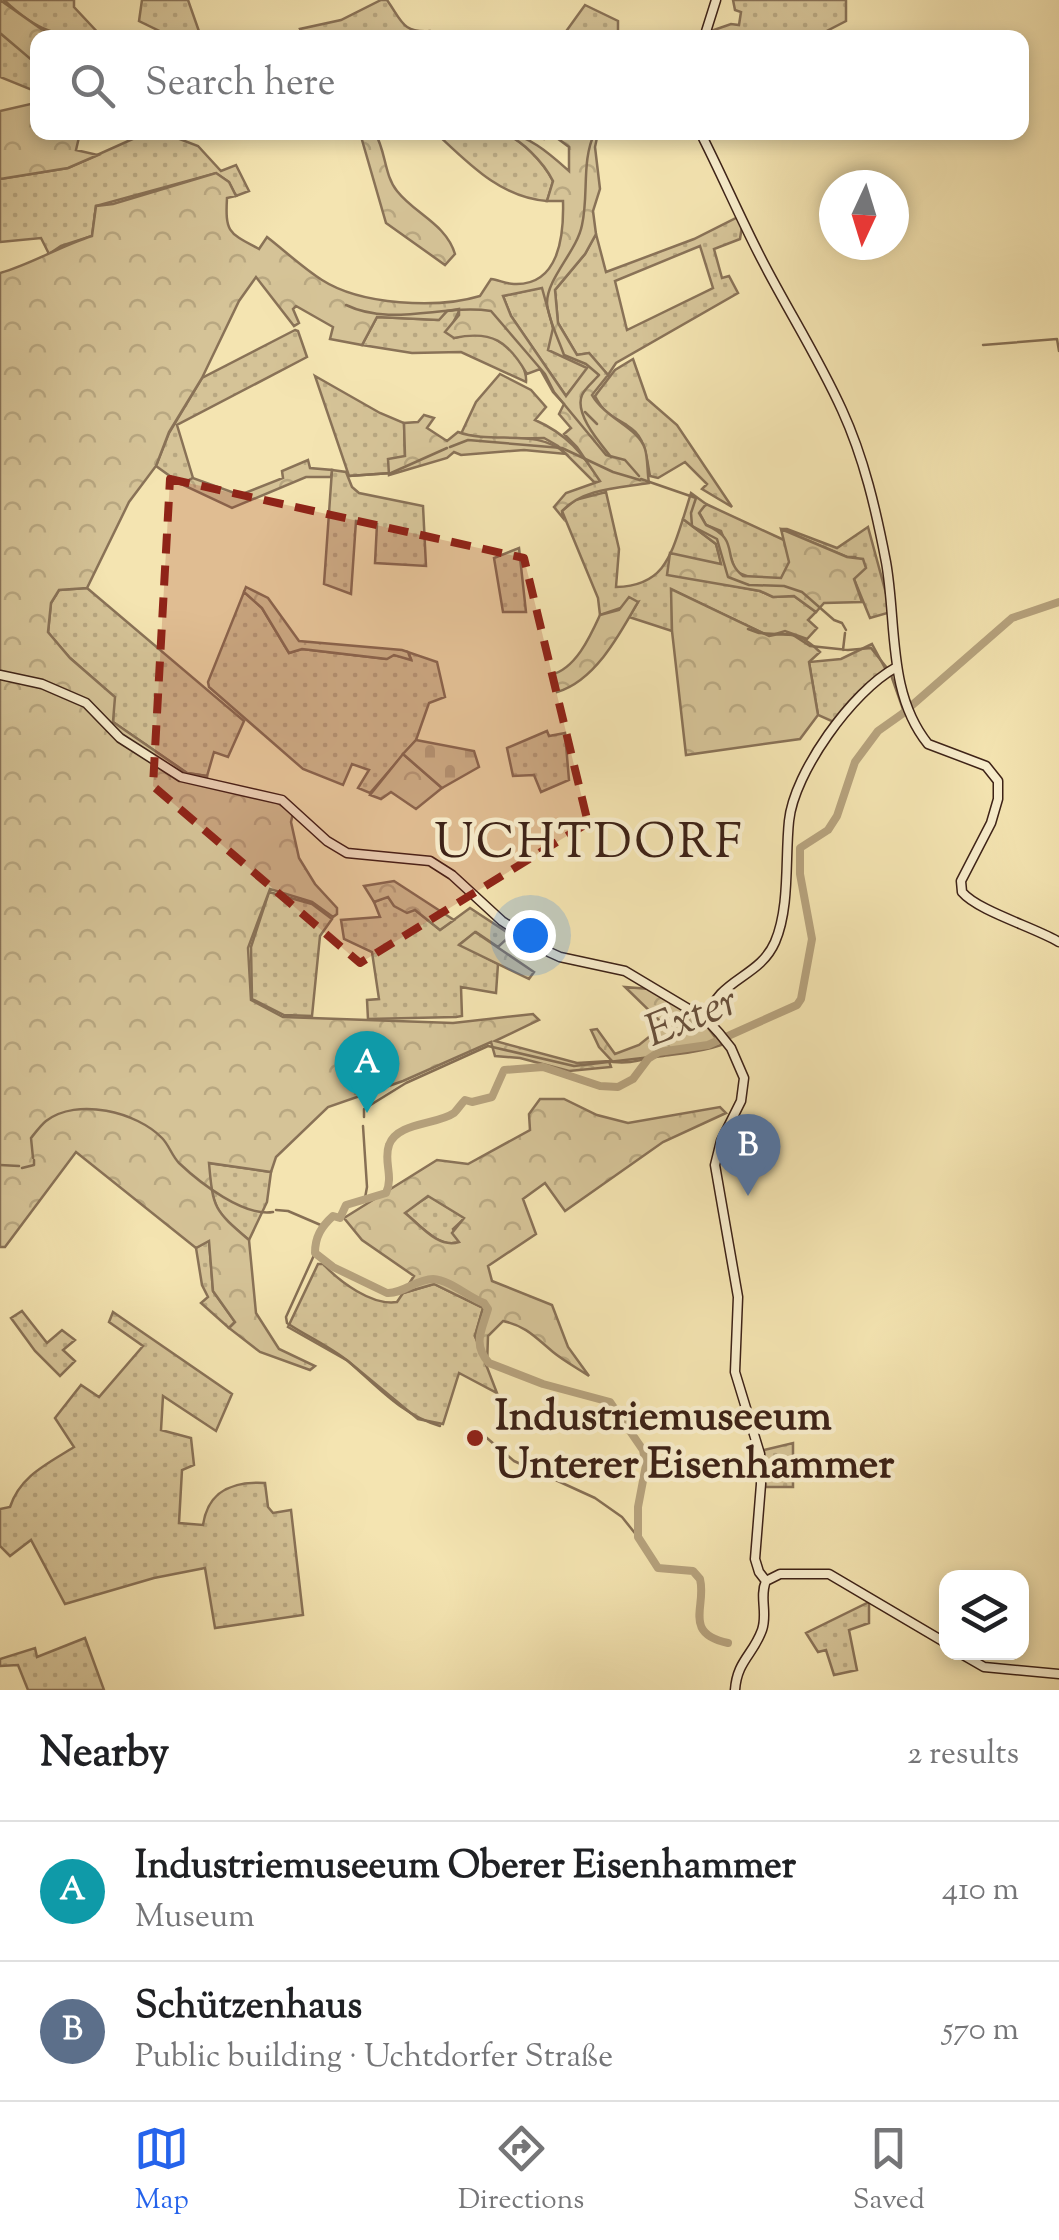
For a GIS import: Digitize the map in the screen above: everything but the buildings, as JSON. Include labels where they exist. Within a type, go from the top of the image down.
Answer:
[{"type":"street","points":[[707,30],[716,0]]},
{"type":"street","points":[[704,140],[761,259],[826,378],[858,450],[888,574],[896,636],[895,668],[907,702],[928,744],[986,766],[998,782],[994,814],[963,877],[962,892],[973,902],[1032,926],[1059,942]]},
{"type":"street","points":[[706,1020],[718,993],[760,963],[777,934],[790,815],[802,781],[857,697],[895,668]]},
{"type":"street","points":[[0,676],[42,684],[86,703],[120,738],[181,777],[282,800],[326,841],[347,853],[430,860],[502,920],[548,952],[625,971],[706,1020],[719,1033],[740,1066],[744,1091],[721,1141],[715,1165],[738,1297],[736,1372],[760,1454],[762,1484],[756,1559],[766,1581]]},
{"type":"street","points":[[735,1690],[736,1671],[757,1640],[765,1619],[762,1589],[766,1581],[780,1574],[829,1574],[939,1639]]},
{"type":"street","points":[[972,1660],[984,1667],[1059,1674]]},
{"type":"highlighted area","points":[[170,479],[524,558],[588,823],[360,963],[153,786]]},
{"type":"green space","points":[[0,0],[44,30],[30,30],[30,59],[0,33]]},
{"type":"green space","points":[[4,0],[74,0],[74,7],[95,30],[46,30]]},
{"type":"green space","points":[[142,0],[188,0],[199,30],[158,30],[139,21]]},
{"type":"green space","points":[[387,0],[400,20],[414,30],[300,29],[341,20]]},
{"type":"green space","points":[[733,0],[846,0],[846,21],[829,30],[714,30],[739,25],[741,12],[735,10]]},
{"type":"green space","points":[[585,5],[618,21],[618,30],[567,30]]},
{"type":"green space","points":[[0,33],[30,57],[30,89],[0,77]]},
{"type":"green space","points":[[30,104],[30,140],[78,140],[76,150],[98,155],[68,168],[0,179],[0,111]]},
{"type":"green space","points":[[130,140],[182,140],[198,146],[221,171],[236,165],[249,191],[236,196],[229,182],[216,173],[96,206],[92,236],[49,254],[41,238],[0,242],[0,179],[68,168]]},
{"type":"green space","points":[[362,140],[378,140],[397,191],[445,235],[455,254],[445,265],[386,223]]},
{"type":"green space","points":[[444,140],[516,140],[538,159],[553,181],[547,201],[515,193],[473,167]]},
{"type":"green space","points":[[516,140],[529,141],[569,171],[569,147],[560,140],[596,140],[600,189],[593,211],[596,234],[555,290],[558,323],[577,355],[589,353],[608,375],[592,395],[642,442],[649,483],[603,490],[581,498],[562,511],[563,518],[554,507],[566,493],[600,481],[564,434],[571,428],[559,414],[564,404],[540,369],[527,374],[506,346],[489,337],[454,338],[445,332],[459,315],[459,309],[447,311],[439,320],[377,317],[362,345],[330,339],[333,327],[296,306],[293,309],[299,323],[294,326],[256,277],[239,301],[202,378],[169,432],[156,466],[129,502],[87,588],[59,590],[51,603],[48,632],[70,658],[115,697],[113,722],[187,773],[207,776],[207,786],[270,798],[293,813],[291,822],[299,858],[337,908],[337,914],[333,917],[312,902],[270,889],[248,948],[251,1000],[283,1017],[453,1023],[533,1014],[539,1020],[495,1041],[577,1063],[609,1061],[611,1067],[569,1071],[520,1058],[495,1056],[491,1042],[403,1081],[328,1107],[276,1157],[271,1172],[209,1163],[217,1208],[249,1240],[256,1313],[279,1349],[315,1366],[310,1370],[260,1352],[229,1328],[235,1322],[213,1291],[209,1241],[196,1248],[76,1152],[5,1247],[0,1247],[0,273],[92,236],[96,206],[216,173],[229,182],[236,196],[227,198],[228,225],[235,235],[259,249],[267,237],[338,288],[400,302],[443,302],[480,296],[491,279],[514,284],[541,277],[556,256],[563,201],[547,201],[553,181],[531,152]],"holes":[[[542,288],[553,328],[548,350],[587,368],[566,396],[511,316],[503,296]]]},
{"type":"green space","points":[[738,217],[742,226],[740,239],[714,249],[722,278],[729,276],[738,293],[616,363],[608,375],[589,353],[577,355],[558,323],[555,290],[596,234],[606,272],[694,239]],"holes":[[[700,246],[713,288],[627,330],[615,281]]]},
{"type":"green space","points":[[543,287],[553,328],[588,368],[566,396],[511,316],[503,296]]},
{"type":"green space","points":[[460,309],[453,323],[454,338],[475,334],[495,339],[517,358],[526,382],[461,352],[412,353],[362,345],[377,317],[438,320],[447,311]]},
{"type":"green space","points":[[295,330],[307,357],[177,425],[193,478],[181,484],[156,466],[169,433],[202,378]]},
{"type":"green space","points":[[633,359],[647,399],[677,425],[732,507],[702,489],[707,484],[685,462],[658,478],[650,476],[640,438],[599,403],[595,396],[615,370]]},
{"type":"green space","points":[[500,374],[531,390],[546,407],[535,420],[573,445],[601,482],[594,482],[558,446],[544,438],[491,439],[461,434],[476,402]]},
{"type":"green space","points":[[315,376],[404,423],[405,456],[391,473],[349,476]]},
{"type":"green space","points":[[424,415],[434,418],[427,428],[447,441],[458,432],[529,439],[555,446],[566,454],[524,450],[461,455],[454,452],[447,458],[389,475],[388,459],[405,456],[404,423],[418,422]]},
{"type":"green space","points":[[308,460],[310,468],[332,470],[331,477],[306,477],[232,508],[181,484],[193,478],[240,495],[283,478],[282,471]]},
{"type":"green space","points":[[332,470],[346,472],[359,493],[423,506],[426,566],[375,563],[377,524],[356,521],[351,594],[324,584]]},
{"type":"green space","points":[[606,492],[619,549],[616,587],[644,582],[662,568],[683,519],[716,544],[728,585],[773,597],[794,596],[816,612],[808,620],[817,628],[807,639],[785,631],[769,636],[672,590],[672,631],[629,617],[638,602],[600,615],[598,598],[562,511],[575,500]]},
{"type":"green space","points":[[691,493],[706,504],[699,513],[706,525],[724,537],[733,563],[743,576],[781,578],[789,562],[781,529],[847,557],[863,559],[866,568],[854,579],[862,602],[824,603],[816,612],[794,596],[773,597],[760,591],[667,575],[670,553],[721,564],[716,544],[683,519]]},
{"type":"green space","points":[[706,504],[784,540],[790,562],[781,579],[752,578],[736,572],[721,531],[706,525],[699,512]]},
{"type":"green space","points":[[868,527],[891,612],[870,618],[854,579],[855,557],[781,529],[837,548]]},
{"type":"green space","points":[[519,548],[526,612],[503,612],[494,558]]},
{"type":"green space","points":[[246,587],[268,598],[299,641],[402,650],[408,652],[411,660],[394,655],[387,659],[302,649],[289,653],[262,608],[244,592]]},
{"type":"green space","points":[[87,588],[244,721],[228,757],[214,752],[207,776],[187,773],[113,722],[114,697],[48,633],[51,603],[59,590]]},
{"type":"green space","points":[[671,589],[769,636],[797,636],[820,652],[809,662],[818,715],[800,739],[686,755]]},
{"type":"green space","points":[[244,592],[262,608],[289,653],[302,649],[411,659],[408,652],[437,662],[445,697],[429,703],[416,740],[370,793],[358,788],[369,770],[352,764],[343,785],[303,769],[209,687]]},
{"type":"green space","points":[[629,597],[638,602],[605,655],[583,678],[557,692],[550,675],[574,660],[600,615],[619,610]]},
{"type":"green space","points":[[872,644],[886,670],[836,723],[818,715],[809,662],[841,659]]},
{"type":"green space","points":[[547,731],[549,736],[565,733],[569,780],[541,792],[534,775],[513,776],[507,748]]},
{"type":"green space","points":[[416,740],[474,751],[479,767],[442,788],[403,754]]},
{"type":"green space","points":[[403,754],[442,788],[416,809],[391,792],[381,799],[370,795]]},
{"type":"green space","points":[[394,881],[454,920],[440,930],[415,910],[407,913],[394,906],[388,897],[374,902],[364,886]]},
{"type":"green space","points":[[269,892],[312,904],[332,919],[320,936],[312,1016],[284,1015],[252,999],[251,947]]},
{"type":"green space","points":[[388,896],[414,909],[440,930],[470,908],[511,935],[498,947],[476,932],[460,944],[498,964],[496,993],[461,987],[462,1016],[368,1019],[367,1000],[379,999],[372,952],[344,939],[341,920],[380,917],[374,902]]},
{"type":"green space","points":[[475,932],[534,972],[529,979],[459,945]]},
{"type":"green space","points":[[625,987],[650,989],[703,1021],[721,1045],[633,1062],[613,1062],[599,1047],[591,1030],[597,1029],[615,1054],[639,1045],[664,1025]]},
{"type":"green space","points":[[540,1099],[564,1099],[597,1115],[628,1123],[720,1107],[726,1113],[663,1142],[565,1211],[545,1183],[523,1199],[536,1234],[488,1266],[492,1281],[552,1305],[568,1347],[589,1376],[524,1329],[503,1321],[488,1336],[487,1366],[475,1336],[483,1308],[434,1284],[403,1293],[414,1276],[362,1240],[344,1218],[437,1160],[468,1164],[530,1130],[529,1114]],"holes":[[[428,1196],[464,1218],[452,1233],[459,1242],[451,1243],[430,1235],[405,1213]]]},
{"type":"green space","points":[[208,1163],[271,1172],[267,1202],[249,1240],[217,1208]]},
{"type":"green space","points":[[429,1196],[465,1218],[453,1229],[459,1242],[437,1239],[404,1212]]},
{"type":"green space","points":[[209,1240],[213,1291],[235,1322],[229,1328],[201,1303],[208,1297],[196,1248]]},
{"type":"green space","points":[[318,1264],[377,1300],[397,1302],[403,1293],[434,1284],[483,1308],[475,1336],[497,1393],[459,1373],[443,1424],[418,1419],[348,1361],[288,1327]]},
{"type":"green space","points":[[22,1311],[47,1343],[62,1330],[75,1340],[63,1350],[75,1361],[60,1376],[11,1318]]},
{"type":"green space","points":[[113,1312],[232,1394],[216,1431],[163,1396],[161,1430],[191,1438],[194,1465],[182,1470],[179,1523],[203,1525],[210,1504],[224,1490],[265,1483],[268,1507],[273,1513],[291,1510],[303,1615],[215,1628],[205,1568],[154,1578],[65,1604],[31,1540],[10,1556],[0,1546],[0,1509],[10,1507],[20,1487],[36,1472],[74,1447],[55,1418],[81,1385],[99,1397],[143,1346],[109,1322]]},
{"type":"green space","points":[[793,1443],[793,1487],[764,1487],[764,1450]]},
{"type":"green space","points":[[869,1602],[869,1623],[849,1630],[857,1670],[834,1675],[826,1650],[818,1652],[806,1633]]},
{"type":"green space","points":[[85,1638],[104,1690],[28,1690],[18,1665],[0,1666],[0,1659],[35,1648],[37,1657]]},
{"type":"waterway","points":[[592,140],[582,225],[552,284],[547,303],[564,355],[586,364],[599,375],[587,387],[580,403],[589,428],[611,457]]},
{"type":"waterway","points":[[346,305],[399,315],[491,311],[606,455],[625,460],[639,476]]},
{"type":"waterway","points":[[983,345],[1057,339],[1059,351]]},
{"type":"waterway","points":[[585,412],[597,424]]},
{"type":"waterway","points":[[450,447],[468,440],[562,448],[640,480]]},
{"type":"waterway","points":[[349,476],[391,473],[447,448]]},
{"type":"waterway","points":[[641,479],[696,498],[692,526],[717,539],[728,577],[749,585],[784,586],[802,592],[846,630]]},
{"type":"waterway","name":"Exter","points":[[728,1643],[705,1633],[701,1625],[700,1579],[693,1571],[658,1568],[638,1537],[638,1507],[646,1465],[643,1450],[610,1402],[543,1384],[489,1363],[480,1343],[488,1309],[484,1303],[433,1279],[387,1293],[333,1267],[315,1253],[318,1237],[333,1216],[340,1218],[346,1205],[386,1193],[387,1151],[393,1138],[409,1128],[447,1117],[465,1100],[492,1097],[504,1070],[543,1067],[600,1086],[618,1087],[633,1079],[648,1059],[659,1052],[708,1045],[797,1005],[812,939],[800,874],[800,848],[828,830],[837,816],[855,762],[878,731],[1012,618],[1059,602]]},
{"type":"waterway","points":[[748,629],[793,635],[810,646],[871,648],[887,668]]},
{"type":"waterway","points":[[843,650],[845,633]]},
{"type":"waterway","points":[[891,675],[904,712]]},
{"type":"waterway","points":[[364,1117],[364,1109],[406,1083],[488,1046],[574,1066],[651,1057]]},
{"type":"waterway","points":[[33,1158],[31,1138],[46,1121],[74,1110],[106,1111],[151,1129],[179,1163],[223,1197],[249,1209],[273,1212]]},
{"type":"waterway","points":[[363,1126],[365,1198]]},
{"type":"waterway","points":[[22,1168],[34,1165],[34,1160]]},
{"type":"waterway","points":[[0,1165],[19,1166]]},
{"type":"waterway","points":[[276,1210],[323,1226]]},
{"type":"waterway","points":[[315,1253],[286,1317],[287,1323],[342,1357],[402,1408],[440,1426]]},
{"type":"waterway","points":[[481,1433],[514,1461],[595,1498],[622,1517],[638,1537]]},
{"type":"place","name":"Industriemuseeum Oberer Eisenhammer","points":[[367,1113]]},
{"type":"place","name":"Schützenhaus","points":[[748,1196]]},
{"type":"place","name":"Industriemuseeum Unterer Eisenhammer","points":[[475,1438]]},
{"type":"district","name":"UCHTDORF","points":[[589,840]]}]
